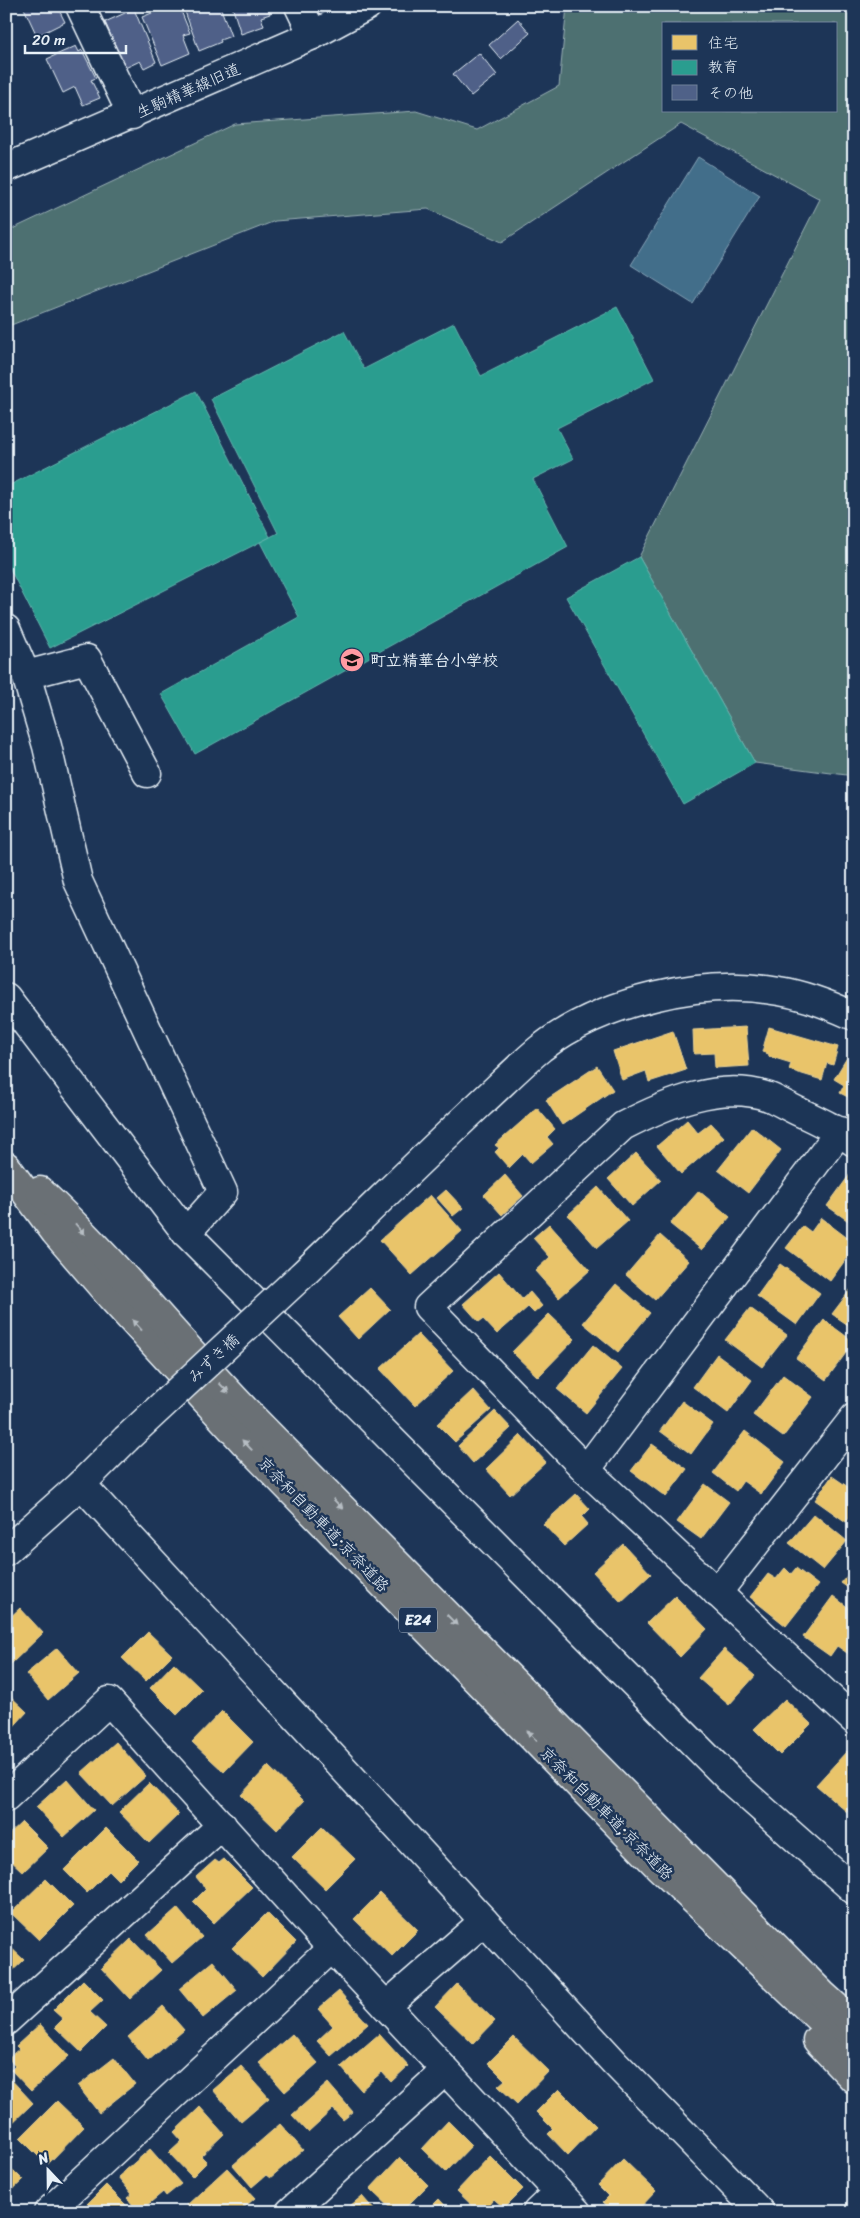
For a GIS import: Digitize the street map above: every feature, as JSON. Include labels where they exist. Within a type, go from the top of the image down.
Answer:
[{"type":"highway","name":"京奈和自動車道;京奈道路","points":[[6,1160],[74,1222],[222,1386],[815,1987],[854,2023]]},
{"type":"highway","name":"京奈和自動車道;京奈道路","points":[[6,1166],[74,1254],[244,1442],[658,1866],[854,2052]]},
{"type":"highway","points":[[658,1866],[758,1978],[854,2079]]},
{"type":"street","points":[[80,6],[132,115]]},
{"type":"street","points":[[299,6],[313,35]]},
{"type":"street","name":"生駒精華線旧道","points":[[9,167],[313,35],[367,6]]},
{"type":"street","points":[[6,629],[26,675],[47,746],[78,881],[223,1192],[186,1233]]},
{"type":"street","points":[[26,675],[87,659],[147,773]]},
{"type":"street","name":"みずき橋","points":[[6,1551],[82,1484],[126,1439],[542,1048],[590,1020],[615,1009],[654,997],[722,987],[779,991],[813,999],[854,1016]]},
{"type":"street","points":[[6,997],[186,1233],[732,1782],[854,1890]]},
{"type":"street","points":[[586,1470],[847,1137],[768,1097],[736,1091],[699,1096],[657,1108],[623,1126],[428,1306],[586,1470],[717,1593],[852,1714]]},
{"type":"street","points":[[717,1593],[854,1418]]},
{"type":"street","points":[[82,1484],[615,2063],[760,2212]]},
{"type":"street","points":[[6,1797],[109,1701],[332,1948],[577,2212]]},
{"type":"street","points":[[6,2021],[222,1825]]},
{"type":"street","points":[[386,2006],[484,1921]]},
{"type":"street","points":[[48,2212],[332,1948]]},
{"type":"street","points":[[290,2212],[445,2071]]},
{"type":"street","points":[[537,2212],[558,2192]]},
{"type":"green space","points":[[567,6],[854,6],[854,776],[755,763],[639,557],[820,199],[681,124],[502,242],[428,209],[275,221],[6,327],[6,232],[235,124],[416,111],[477,130],[559,86]]},
{"type":"water","points":[[698,157],[760,196],[693,304],[631,265]]},
{"type":"building: 住宅","points":[[746,1027],[749,1066],[715,1068],[714,1053],[694,1054],[693,1030]]},
{"type":"building: 住宅","points":[[769,1027],[838,1047],[833,1065],[827,1063],[822,1080],[789,1070],[791,1063],[768,1056],[769,1054],[762,1052]]},
{"type":"building: 住宅","points":[[673,1031],[686,1070],[649,1082],[646,1071],[622,1080],[613,1051]]},
{"type":"building: 住宅","points":[[848,1056],[854,1059],[854,1100],[840,1093],[844,1085],[834,1079]]},
{"type":"building: 住宅","points":[[597,1066],[613,1090],[562,1125],[546,1100]]},
{"type":"building: 住宅","points":[[537,1108],[555,1129],[547,1137],[553,1144],[531,1163],[523,1154],[509,1168],[495,1152],[499,1148],[495,1145]]},
{"type":"building: 住宅","points":[[687,1120],[698,1133],[711,1123],[724,1137],[681,1174],[657,1146]]},
{"type":"building: 住宅","points":[[752,1127],[781,1150],[748,1193],[718,1170]]},
{"type":"building: 住宅","points":[[636,1153],[661,1180],[632,1206],[608,1179]]},
{"type":"building: 住宅","points":[[854,1171],[854,1225],[827,1206]]},
{"type":"building: 住宅","points":[[505,1175],[523,1196],[502,1215],[484,1195]]},
{"type":"building: 住宅","points":[[598,1187],[628,1221],[597,1248],[568,1215]]},
{"type":"building: 住宅","points":[[446,1190],[463,1208],[453,1216],[437,1198]]},
{"type":"building: 住宅","points":[[699,1191],[730,1217],[702,1250],[670,1224]]},
{"type":"building: 住宅","points":[[430,1195],[462,1231],[412,1275],[380,1240]]},
{"type":"building: 住宅","points":[[821,1218],[854,1243],[854,1248],[830,1281],[786,1248],[803,1226],[811,1232]]},
{"type":"building: 住宅","points":[[549,1224],[590,1270],[559,1298],[535,1271],[550,1257],[533,1238]]},
{"type":"building: 住宅","points":[[660,1235],[689,1261],[655,1300],[626,1275]]},
{"type":"building: 住宅","points":[[780,1264],[820,1293],[797,1325],[757,1296]]},
{"type":"building: 住宅","points":[[499,1272],[522,1299],[530,1292],[542,1306],[534,1313],[528,1307],[497,1334],[483,1319],[479,1322],[463,1304]]},
{"type":"building: 住宅","points":[[616,1284],[650,1313],[618,1352],[583,1323]]},
{"type":"building: 住宅","points":[[854,1285],[854,1329],[832,1314]]},
{"type":"building: 住宅","points":[[370,1288],[390,1309],[358,1339],[338,1317]]},
{"type":"building: 住宅","points":[[750,1308],[787,1335],[762,1367],[725,1340]]},
{"type":"building: 住宅","points":[[549,1314],[575,1339],[538,1377],[512,1352]]},
{"type":"building: 住宅","points":[[824,1320],[854,1342],[826,1380],[796,1358]]},
{"type":"building: 住宅","points":[[418,1334],[453,1371],[415,1406],[380,1369]]},
{"type":"building: 住宅","points":[[593,1345],[622,1369],[586,1413],[557,1389]]},
{"type":"building: 住宅","points":[[717,1354],[752,1380],[728,1413],[693,1387]]},
{"type":"building: 住宅","points":[[783,1375],[813,1397],[783,1437],[753,1415]]},
{"type":"building: 住宅","points":[[473,1390],[491,1410],[455,1442],[437,1424]]},
{"type":"building: 住宅","points":[[682,1401],[713,1424],[691,1454],[660,1431]]},
{"type":"building: 住宅","points":[[495,1411],[511,1428],[473,1463],[458,1446]]},
{"type":"building: 住宅","points":[[745,1431],[785,1462],[761,1494],[743,1481],[736,1491],[713,1473]]},
{"type":"building: 住宅","points":[[521,1435],[546,1462],[510,1495],[486,1469]]},
{"type":"building: 住宅","points":[[652,1444],[687,1469],[666,1497],[631,1471]]},
{"type":"building: 住宅","points":[[832,1476],[854,1491],[854,1512],[846,1522],[815,1500]]},
{"type":"building: 住宅","points":[[705,1484],[729,1502],[701,1539],[677,1522]]},
{"type":"building: 住宅","points":[[576,1494],[590,1509],[582,1517],[588,1524],[564,1546],[543,1524]]},
{"type":"building: 住宅","points":[[814,1514],[847,1541],[823,1570],[789,1543]]},
{"type":"building: 住宅","points":[[623,1544],[651,1574],[621,1602],[593,1572]]},
{"type":"building: 住宅","points":[[854,1567],[854,1592],[841,1583]]},
{"type":"building: 住宅","points":[[785,1568],[791,1574],[796,1568],[818,1585],[786,1626],[750,1597],[768,1574],[776,1579]]},
{"type":"building: 住宅","points":[[675,1596],[707,1629],[680,1657],[647,1623]]},
{"type":"building: 住宅","points":[[833,1596],[854,1612],[853,1657],[837,1646],[830,1656],[803,1637]]},
{"type":"building: 住宅","points":[[20,1608],[43,1633],[11,1664],[6,1660],[6,1621]]},
{"type":"building: 住宅","points":[[148,1632],[172,1655],[146,1681],[122,1658]]},
{"type":"building: 住宅","points":[[57,1648],[79,1673],[48,1700],[26,1674]]},
{"type":"building: 住宅","points":[[724,1649],[755,1676],[729,1705],[698,1678]]},
{"type":"building: 住宅","points":[[174,1663],[202,1690],[177,1715],[150,1688]]},
{"type":"building: 住宅","points":[[6,1692],[27,1712],[6,1735]]},
{"type":"building: 住宅","points":[[785,1699],[811,1724],[780,1755],[754,1729]]},
{"type":"building: 住宅","points":[[222,1711],[253,1742],[224,1772],[192,1742]]},
{"type":"building: 住宅","points":[[116,1742],[146,1776],[112,1806],[81,1773]]},
{"type":"building: 住宅","points":[[847,1751],[854,1756],[854,1805],[847,1812],[816,1785]]},
{"type":"building: 住宅","points":[[268,1766],[304,1801],[277,1830],[241,1795]]},
{"type":"building: 住宅","points":[[67,1779],[94,1810],[64,1837],[36,1807]]},
{"type":"building: 住宅","points":[[149,1783],[179,1814],[149,1843],[119,1812]]},
{"type":"building: 住宅","points":[[22,1822],[48,1848],[23,1872],[6,1856],[6,1837]]},
{"type":"building: 住宅","points":[[322,1827],[355,1859],[325,1889],[292,1857]]},
{"type":"building: 住宅","points":[[106,1828],[138,1860],[118,1880],[109,1871],[87,1893],[64,1870]]},
{"type":"building: 住宅","points":[[224,1859],[252,1887],[214,1923],[193,1902],[206,1889],[196,1877],[215,1860],[219,1863]]},
{"type":"building: 住宅","points":[[46,1879],[73,1906],[39,1940],[11,1913]]},
{"type":"building: 住宅","points":[[380,1893],[418,1930],[392,1956],[354,1919]]},
{"type":"building: 住宅","points":[[177,1908],[202,1937],[172,1963],[147,1935]]},
{"type":"building: 住宅","points":[[267,1913],[296,1942],[262,1977],[232,1948]]},
{"type":"building: 住宅","points":[[131,1939],[161,1970],[130,1999],[101,1968]]},
{"type":"building: 住宅","points":[[6,1943],[24,1960],[6,1977]]},
{"type":"building: 住宅","points":[[213,1961],[237,1990],[203,2018],[179,1989]]},
{"type":"building: 住宅","points":[[83,1980],[103,2000],[90,2012],[106,2027],[81,2052],[55,2027],[63,2019],[53,2010]]},
{"type":"building: 住宅","points":[[457,1984],[495,2021],[473,2044],[435,2007]]},
{"type":"building: 住宅","points":[[339,1991],[368,2024],[331,2056],[317,2041],[333,2026],[318,2009]]},
{"type":"building: 住宅","points":[[163,2006],[184,2030],[148,2061],[128,2037]]},
{"type":"building: 住宅","points":[[40,2024],[69,2056],[31,2091],[11,2070],[15,2066],[8,2058],[19,2049],[16,2046]]},
{"type":"building: 住宅","points":[[292,2034],[318,2063],[285,2092],[259,2063]]},
{"type":"building: 住宅","points":[[379,2034],[408,2066],[391,2082],[382,2072],[361,2090],[341,2067]]},
{"type":"building: 住宅","points":[[514,2037],[549,2071],[517,2104],[498,2086],[505,2080],[488,2063]]},
{"type":"building: 住宅","points":[[114,2058],[135,2084],[99,2113],[78,2086]]},
{"type":"building: 住宅","points":[[241,2066],[269,2098],[241,2122],[213,2090]]},
{"type":"building: 住宅","points":[[6,2074],[33,2103],[6,2129]]},
{"type":"building: 住宅","points":[[328,2083],[353,2112],[343,2120],[333,2109],[308,2132],[292,2115]]},
{"type":"building: 住宅","points":[[559,2089],[596,2126],[568,2155],[548,2134],[553,2129],[536,2112]]},
{"type":"building: 住宅","points":[[57,2101],[84,2127],[47,2165],[20,2138]]},
{"type":"building: 住宅","points":[[200,2107],[224,2134],[201,2156],[207,2162],[192,2177],[169,2153],[182,2141],[174,2132]]},
{"type":"building: 住宅","points":[[448,2121],[472,2145],[446,2172],[422,2149]]},
{"type":"building: 住宅","points":[[280,2124],[303,2150],[270,2178],[266,2175],[252,2187],[233,2165]]},
{"type":"building: 住宅","points":[[150,2149],[181,2184],[166,2196],[163,2192],[139,2212],[127,2198],[132,2194],[118,2177]]},
{"type":"building: 住宅","points":[[490,2156],[523,2189],[504,2208],[494,2199],[482,2212],[479,2212],[457,2191]]},
{"type":"building: 住宅","points":[[400,2157],[428,2185],[401,2212],[394,2212],[370,2189]]},
{"type":"building: 住宅","points":[[623,2159],[656,2191],[636,2212],[614,2212],[603,2202],[609,2196],[598,2185]]},
{"type":"building: 住宅","points":[[6,2163],[23,2180],[6,2196]]},
{"type":"building: 住宅","points":[[227,2168],[255,2198],[239,2212],[193,2212],[187,2205]]},
{"type":"building: 住宅","points":[[106,2185],[131,2210],[129,2212],[79,2212]]},
{"type":"building: 住宅","points":[[362,2196],[376,2212],[343,2212]]},
{"type":"building: 住宅","points":[[439,2199],[451,2212],[426,2212]]},
{"type":"building: 住宅","points":[[669,2206],[675,2212],[664,2212]]},
{"type":"building: 教育","points":[[617,307],[654,379],[557,428],[573,459],[533,479],[568,547],[195,754],[161,694],[299,617],[260,542],[278,533],[211,399],[344,331],[364,369],[454,323],[481,376]]},
{"type":"building: 教育","points":[[196,391],[270,537],[50,648],[6,561],[6,487]]},
{"type":"building: 教育","points":[[639,557],[755,763],[683,804],[566,597]]},
{"type":"building: その他","points":[[23,6],[57,6],[65,22],[37,36]]},
{"type":"building: その他","points":[[169,6],[179,6],[190,33],[183,35],[190,53],[162,65],[142,17]]},
{"type":"building: その他","points":[[183,6],[220,6],[231,36],[199,51]]},
{"type":"building: その他","points":[[232,6],[267,6],[270,14],[261,17],[264,26],[241,34]]},
{"type":"building: その他","points":[[134,9],[156,62],[144,68],[140,61],[125,68],[105,22]]},
{"type":"building: その他","points":[[518,19],[530,33],[501,59],[489,45]]},
{"type":"building: その他","points":[[76,46],[79,52],[82,50],[96,78],[91,80],[100,98],[83,105],[75,87],[63,93],[47,59]]},
{"type":"building: その他","points":[[479,53],[497,75],[471,96],[453,74]]},
{"type":"place","name":"町立精華台小学校","points":[[352,660]]}]
